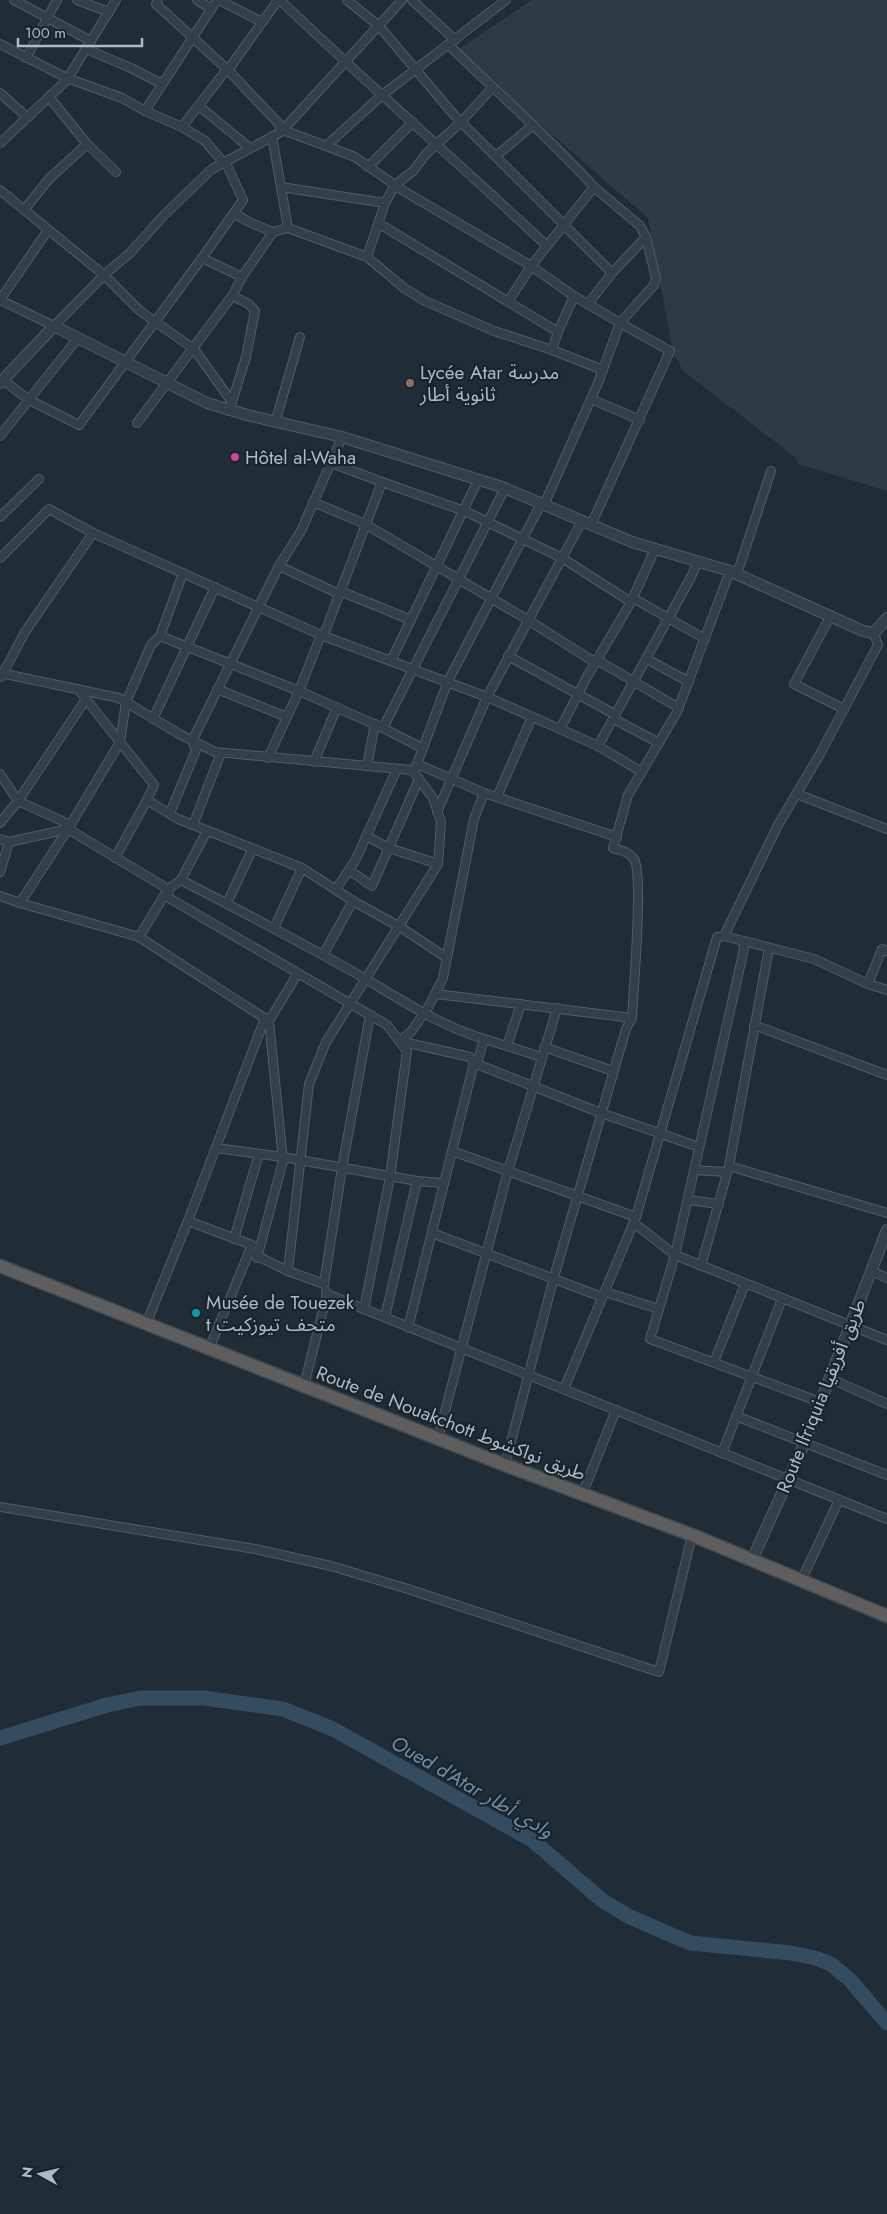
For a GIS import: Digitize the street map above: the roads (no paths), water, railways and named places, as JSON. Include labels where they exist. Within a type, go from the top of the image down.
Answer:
[{"type":"highway","name":"Route de Nouakchott طريق نواكشوط","points":[[0,1266],[582,1495],[692,1535],[887,1616]]},
{"type":"street","points":[[14,0],[91,40]]},
{"type":"street","points":[[26,58],[57,0]]},
{"type":"street","points":[[77,0],[109,12]]},
{"type":"street","points":[[0,143],[67,78],[116,0]]},
{"type":"street","points":[[197,0],[211,9]]},
{"type":"street","points":[[145,111],[218,0],[262,22]]},
{"type":"street","points":[[182,127],[228,70],[279,0],[547,246]]},
{"type":"street","points":[[347,0],[379,26],[461,122],[612,273]]},
{"type":"street","points":[[0,44],[67,78],[122,98],[145,111],[182,127],[205,141],[224,162],[243,200],[156,322],[79,425],[29,400],[1,381],[104,275],[130,253],[212,169],[224,162],[282,131],[402,0]]},
{"type":"street","points":[[349,870],[372,886],[417,776],[417,764],[422,748],[448,681],[542,504],[592,399],[620,323],[654,285],[656,278],[646,237],[632,218],[594,187],[563,152],[492,88],[412,0]]},
{"type":"street","points":[[326,146],[382,95],[506,0]]},
{"type":"street","points":[[155,1],[228,70],[278,124],[282,131],[354,157],[395,185],[531,266],[574,296],[670,351],[640,420],[586,523],[562,558],[487,697],[453,779],[437,812]]},
{"type":"street","points":[[86,49],[131,68],[162,84]]},
{"type":"street","points":[[367,257],[385,203],[395,185],[413,171],[426,154],[461,122],[492,88]]},
{"type":"street","points":[[0,93],[27,117]]},
{"type":"street","points":[[49,97],[87,144],[116,172]]},
{"type":"street","points":[[199,106],[250,148]]},
{"type":"street","points":[[368,167],[413,122]]},
{"type":"street","points":[[496,156],[533,125]]},
{"type":"street","points":[[272,136],[288,228]]},
{"type":"street","points":[[24,210],[49,180],[87,144]]},
{"type":"street","points":[[281,187],[385,203]]},
{"type":"street","points":[[508,302],[531,266],[594,187]]},
{"type":"street","points":[[0,190],[104,275],[140,311],[194,349],[231,406]]},
{"type":"street","points":[[234,213],[249,222],[273,232],[288,228],[367,257],[404,288],[425,301],[494,331],[552,350],[603,370]]},
{"type":"street","points":[[378,222],[558,332]]},
{"type":"street","points":[[48,230],[0,300],[207,403],[231,406],[275,422],[342,437],[505,488],[632,542],[733,572],[830,617],[864,631],[874,633]]},
{"type":"street","points":[[137,423],[232,296],[242,277],[273,232]]},
{"type":"street","points":[[588,304],[612,273],[646,237]]},
{"type":"street","points":[[202,258],[242,277]]},
{"type":"street","points":[[231,406],[246,357],[255,311],[249,304],[232,296]]},
{"type":"street","points":[[552,350],[574,296]]},
{"type":"street","points":[[275,422],[300,337]]},
{"type":"street","points":[[0,436],[78,338]]},
{"type":"street","points":[[592,399],[640,420]]},
{"type":"street","points":[[192,741],[279,566],[302,531],[342,437]]},
{"type":"street","points":[[331,463],[464,511],[562,558],[632,600],[705,639]]},
{"type":"street","points":[[505,1465],[527,1374],[600,1113],[632,1018],[638,914],[635,860],[628,853],[613,848],[628,795],[679,708],[771,470]]},
{"type":"street","points":[[0,517],[39,478]]},
{"type":"street","points":[[391,661],[478,480]]},
{"type":"street","points":[[268,758],[299,691],[321,635],[325,632],[382,482]]},
{"type":"street","points":[[383,728],[505,488]]},
{"type":"street","points":[[313,502],[365,524],[679,708]]},
{"type":"street","points":[[0,558],[49,509],[93,533],[321,635],[448,681],[560,729],[598,746],[642,772]]},
{"type":"street","points":[[93,533],[25,632],[1,675],[118,698],[192,741],[215,752],[412,770],[433,798],[440,822],[438,864],[326,1042],[309,1084],[288,1271]]},
{"type":"street","points":[[560,729],[632,600],[654,548]]},
{"type":"street","points":[[598,746],[635,682],[698,561]]},
{"type":"street","points":[[279,566],[339,593],[411,620]]},
{"type":"street","points":[[20,903],[69,827],[120,742],[126,702],[151,644],[160,636],[183,573]]},
{"type":"street","points":[[153,719],[189,647],[215,587]]},
{"type":"street","points":[[830,617],[794,684],[844,709]]},
{"type":"street","points":[[874,633],[887,618]]},
{"type":"street","points":[[724,936],[778,825],[878,645],[874,633]]},
{"type":"street","points":[[160,636],[230,662],[337,707],[422,748]]},
{"type":"street","points":[[508,656],[579,694],[659,742]]},
{"type":"street","points":[[647,659],[689,682]]},
{"type":"street","points":[[78,689],[154,785],[115,858]]},
{"type":"street","points":[[217,690],[287,717]]},
{"type":"street","points":[[0,823],[18,801],[86,699]]},
{"type":"street","points":[[314,762],[337,707]]},
{"type":"street","points":[[496,797],[532,717]]},
{"type":"street","points":[[367,766],[375,724]]},
{"type":"street","points":[[170,813],[196,750],[192,741]]},
{"type":"street","points":[[193,825],[221,752]]},
{"type":"street","points":[[417,764],[496,797],[616,837]]},
{"type":"street","points":[[336,889],[349,870],[397,769]]},
{"type":"street","points":[[0,774],[18,801],[69,827],[168,890]]},
{"type":"street","points":[[400,1041],[411,1032],[424,1014],[443,978],[474,819],[484,792]]},
{"type":"street","points":[[796,794],[887,828]]},
{"type":"street","points":[[147,800],[193,825],[252,850],[302,868],[353,901],[400,927],[447,958]]},
{"type":"street","points":[[0,839],[8,842],[69,827]]},
{"type":"street","points":[[139,937],[168,890],[181,880],[207,831]]},
{"type":"street","points":[[366,836],[389,848],[438,864]]},
{"type":"street","points":[[0,872],[8,842]]},
{"type":"street","points":[[227,903],[252,850]]},
{"type":"street","points":[[274,928],[302,868]]},
{"type":"street","points":[[181,880],[323,955],[424,1014],[541,1058]]},
{"type":"street","points":[[168,890],[169,898],[387,1025],[407,1051],[390,1177],[364,1309]]},
{"type":"street","points":[[0,896],[139,937],[267,1019]]},
{"type":"street","points":[[323,955],[353,901]]},
{"type":"street","points":[[564,1389],[635,1220],[717,937],[724,936],[814,959],[868,984],[887,990]]},
{"type":"street","points":[[743,941],[744,949],[688,1200],[675,1255],[650,1339],[820,1402]]},
{"type":"street","points":[[701,1266],[728,1169],[768,948]]},
{"type":"street","points":[[868,984],[882,949],[887,951]]},
{"type":"street","points":[[146,1324],[267,1019],[298,973]]},
{"type":"street","points":[[436,994],[632,1018]]},
{"type":"street","points":[[507,1046],[521,1004]]},
{"type":"street","points":[[438,1438],[508,1171],[557,1008]]},
{"type":"street","points":[[304,1386],[327,1294],[324,1284],[342,1168],[370,1015]]},
{"type":"street","points":[[257,1258],[283,1157],[267,1019]]},
{"type":"street","points":[[754,1025],[887,1075]]},
{"type":"street","points":[[408,1328],[452,1151],[484,1038]]},
{"type":"street","points":[[400,1041],[470,1057],[476,1064],[532,1087],[600,1113],[700,1147]]},
{"type":"street","points":[[544,1047],[613,1072]]},
{"type":"street","points":[[216,1148],[283,1157],[390,1177],[444,1183]]},
{"type":"street","points":[[452,1151],[577,1196],[635,1220],[675,1255],[887,1340]]},
{"type":"street","points":[[234,1239],[259,1154]]},
{"type":"street","points":[[694,1170],[728,1169],[887,1213]]},
{"type":"street","points":[[386,1317],[417,1180]]},
{"type":"street","points":[[688,1200],[719,1204]]},
{"type":"street","points":[[188,1222],[252,1245],[209,1349]]},
{"type":"street","name":"Route Ifriquia طريق أفريقيا","points":[[752,1560],[805,1442],[887,1230]]},
{"type":"street","points":[[432,1233],[604,1295],[659,1309]]},
{"type":"street","points":[[249,1252],[257,1258],[324,1284]]},
{"type":"street","points":[[871,1271],[887,1278]]},
{"type":"street","points":[[714,1362],[745,1284]]},
{"type":"street","points":[[327,1294],[887,1519]]},
{"type":"street","points":[[722,1453],[782,1299]]},
{"type":"street","points":[[829,1378],[887,1404]]},
{"type":"street","points":[[582,1495],[616,1410]]},
{"type":"street","points":[[736,1416],[887,1474]]},
{"type":"street","points":[[801,1581],[839,1500]]},
{"type":"street","points":[[0,1507],[238,1546],[331,1566],[417,1592],[660,1672],[692,1535]]},
{"type":"waterway","name":"Oued d'Atar وادي أطار","points":[[0,1738],[107,1705],[141,1698],[204,1698],[283,1709],[333,1729],[532,1840],[603,1901],[630,1917],[690,1943],[791,1953],[815,1958],[831,1964],[850,1980],[887,2023]]},
{"type":"place","name":"Lycée Atar مدرسة ثانوية أطار","points":[[410,383]]},
{"type":"place","name":"Hôtel al-Waha","points":[[235,457]]},
{"type":"place","name":"Musée de Touezek t متحف تيوزكيت","points":[[196,1313]]}]
